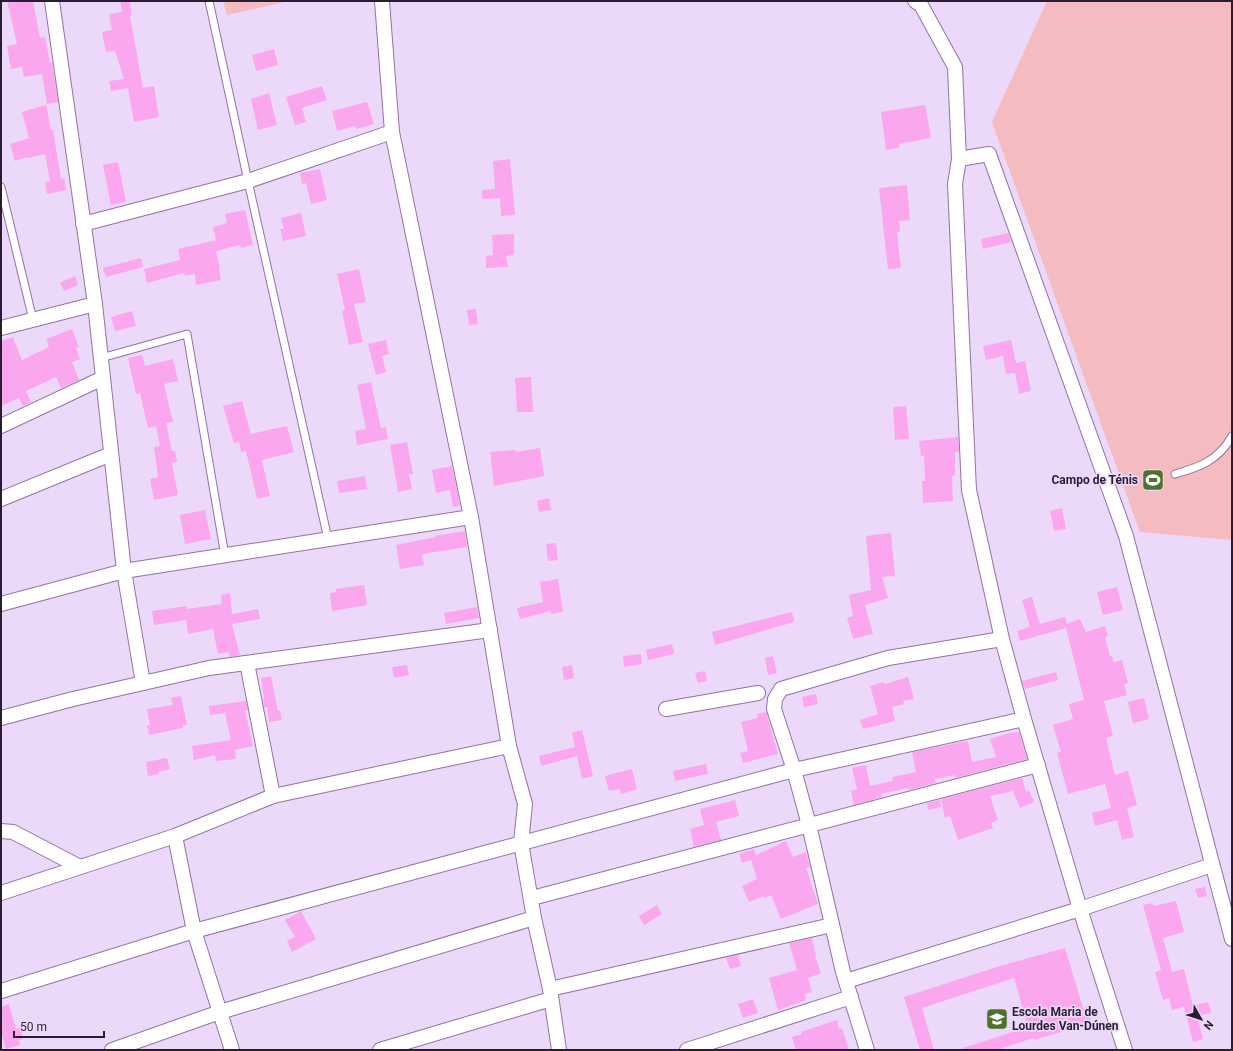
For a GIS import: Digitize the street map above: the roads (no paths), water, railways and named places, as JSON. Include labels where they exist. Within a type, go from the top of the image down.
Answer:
[{"type":"street","points":[[52,1],[95,304],[124,570],[143,683]]},
{"type":"street","points":[[382,1],[392,132],[471,517],[509,746],[525,804],[521,843],[532,898],[534,918],[551,994],[559,1050]]},
{"type":"street","points":[[915,1],[921,5],[955,67],[959,159],[955,184],[969,490],[1002,639],[1024,718],[1080,909],[1125,1050]]},
{"type":"street","points":[[83,224],[248,181],[392,132]]},
{"type":"street","points":[[959,159],[989,154],[1105,476],[1126,536],[1232,938]]},
{"type":"street","points":[[1,328],[95,304]]},
{"type":"street","points":[[1,426],[103,378]]},
{"type":"street","points":[[1,499],[111,454]]},
{"type":"street","points":[[1,604],[124,570],[225,556],[471,517]]},
{"type":"street","points":[[1,718],[73,698],[209,668],[490,630]]},
{"type":"street","points":[[867,1050],[846,981],[809,825],[794,770],[774,709],[775,699],[781,689],[888,658],[1002,639]]},
{"type":"street","points":[[246,663],[273,796]]},
{"type":"street","points":[[666,709],[758,693]]},
{"type":"street","points":[[1,991],[194,931],[794,770],[1024,718]]},
{"type":"street","points":[[1,892],[175,836],[273,796],[509,746]]},
{"type":"street","points":[[532,898],[1038,765]]},
{"type":"street","points":[[1,831],[13,832],[80,867]]},
{"type":"street","points":[[175,836],[194,931],[232,1050]]},
{"type":"street","points":[[846,981],[1080,909],[1212,865]]},
{"type":"street","points":[[112,1050],[220,1012],[534,918]]},
{"type":"street","points":[[380,1050],[551,994],[832,924]]},
{"type":"street","points":[[686,1050],[851,997]]},
{"type":"lane","points":[[209,1],[328,540]]},
{"type":"lane","points":[[1,187],[33,320]]},
{"type":"lane","points":[[101,358],[187,334],[225,556]]},
{"type":"lane","points":[[1175,474],[1199,467],[1213,458],[1228,443],[1232,436]]},
{"type":"place","name":"Campo de Ténis","points":[[1153,480]]},
{"type":"place","name":"Escola Maria de Lourdes Van-Dúnen","points":[[997,1019]]}]
